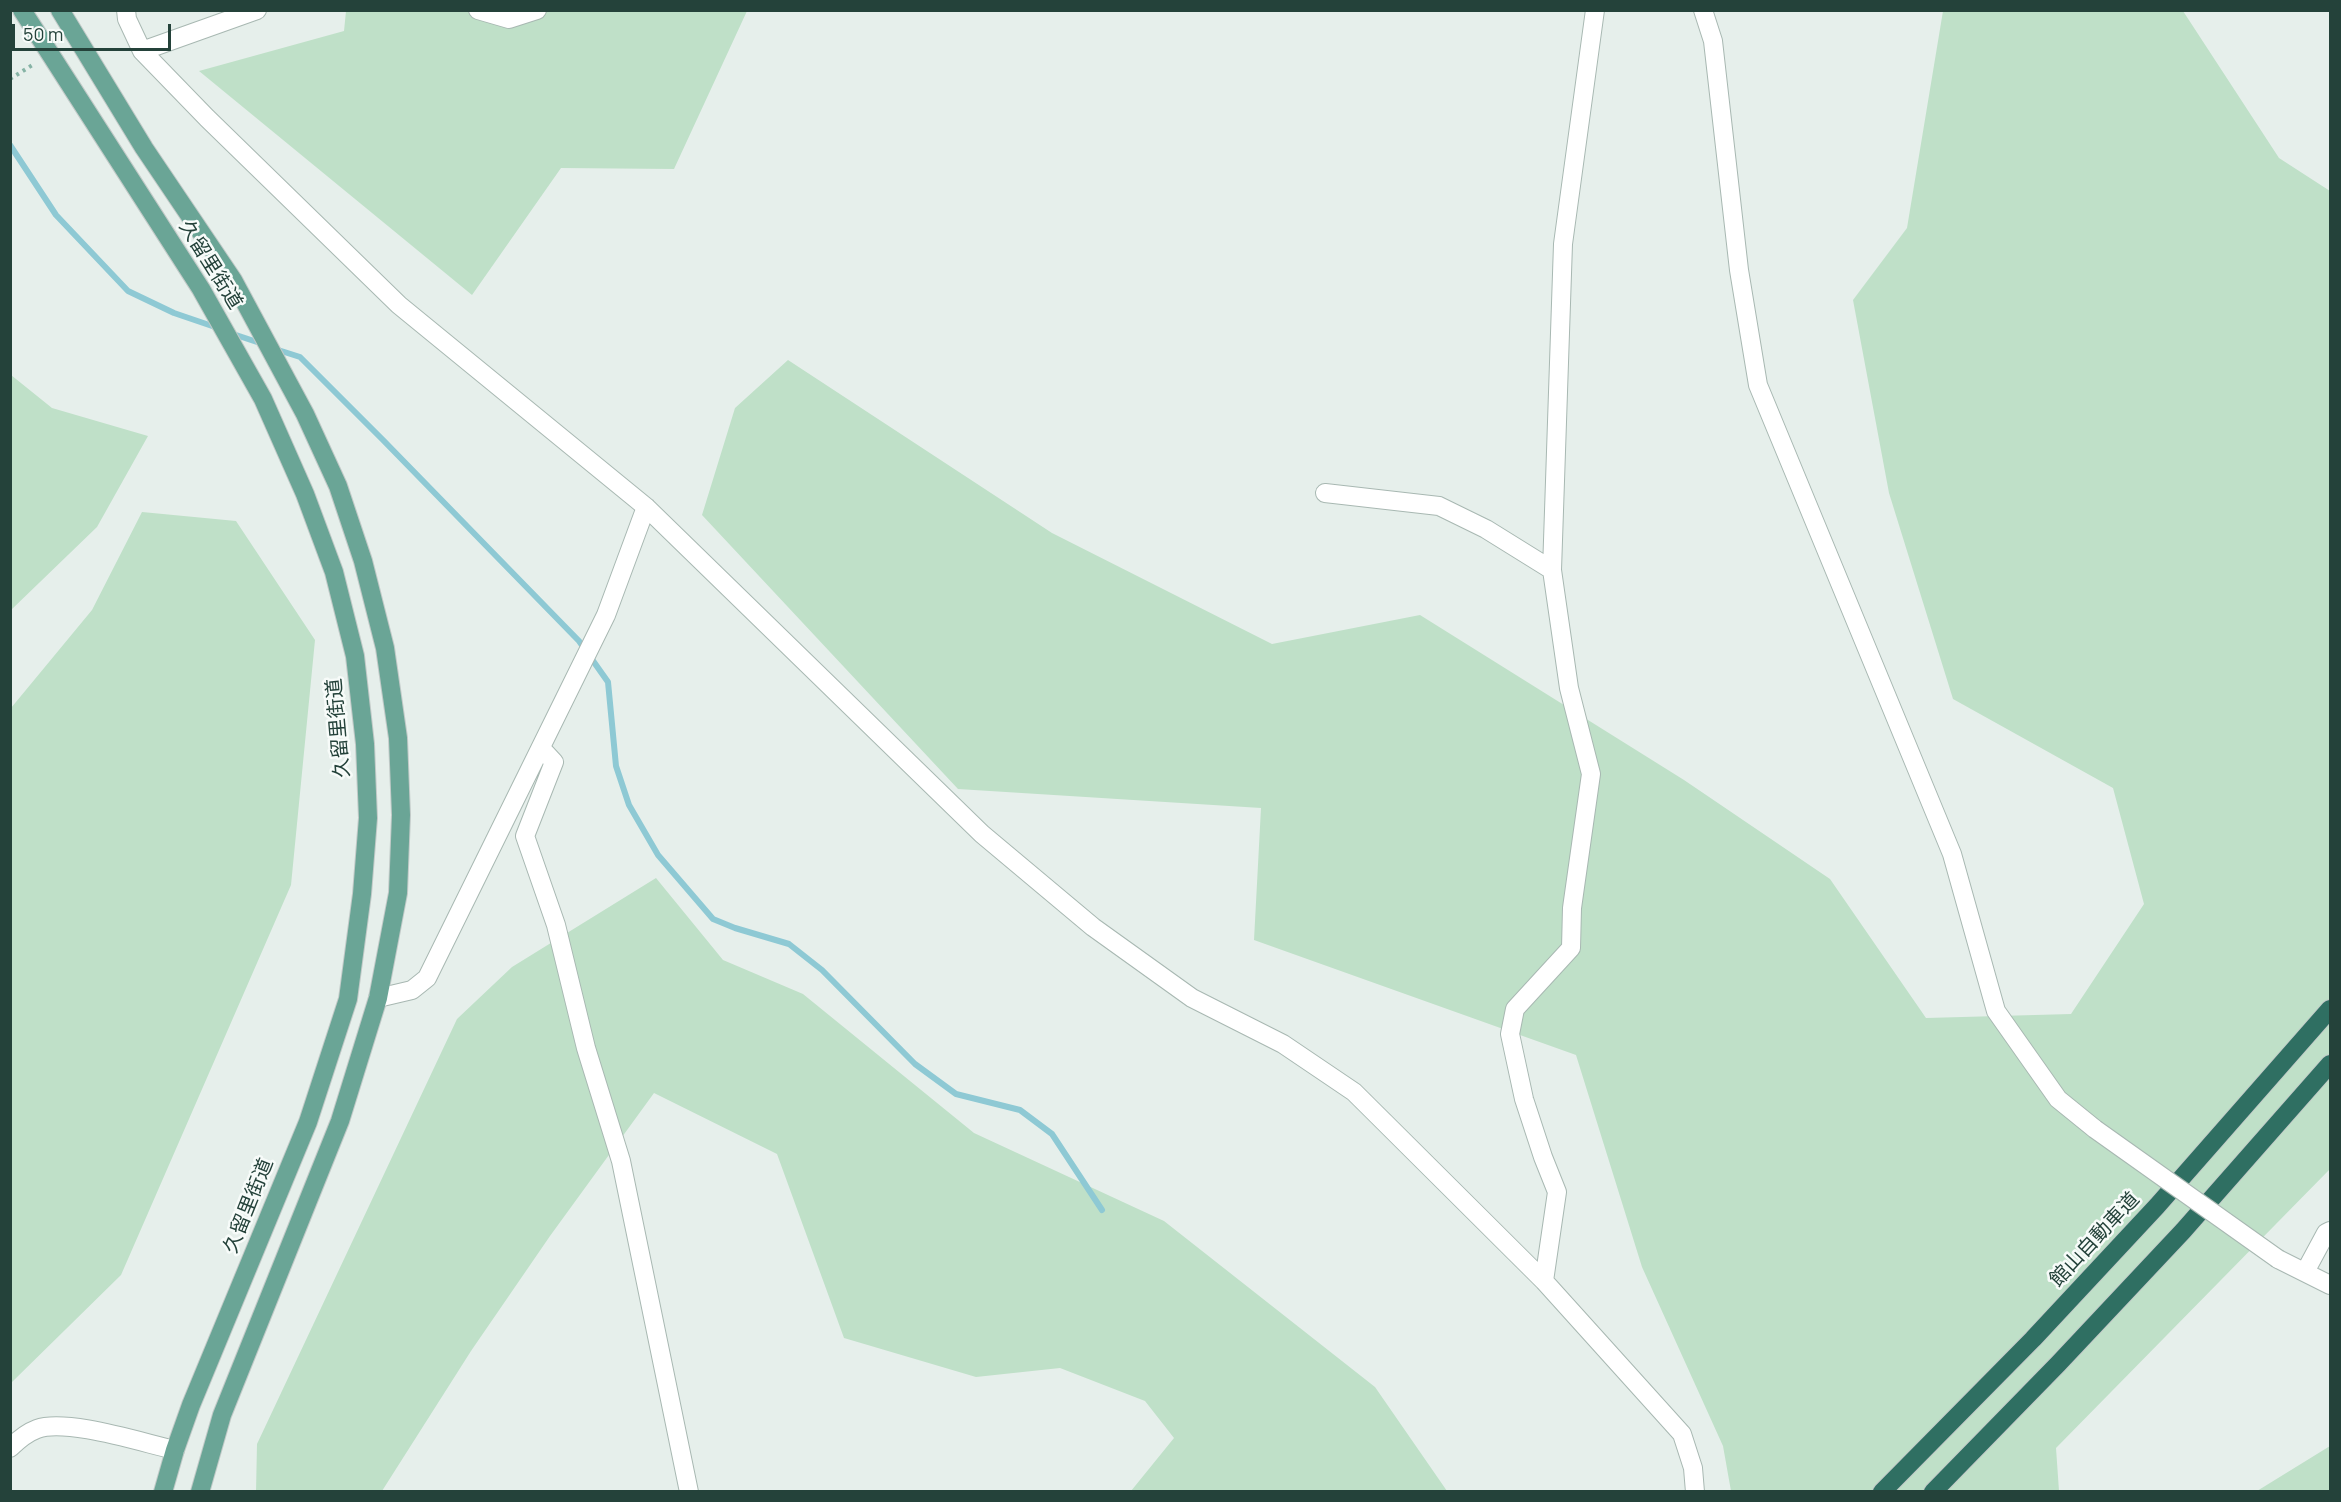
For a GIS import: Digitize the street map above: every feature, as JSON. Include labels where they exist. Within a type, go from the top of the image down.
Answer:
[{"type":"highway","name":"館山自動車道","points":[[1882,1491],[2033,1339],[2141,1223],[2331,1009]]},
{"type":"highway","points":[[1933,1491],[2058,1364],[2183,1231],[2331,1064]]},
{"type":"main road","name":"久留里街道","points":[[22,10],[201,289],[263,399],[305,494],[334,572],[355,657],[364,744],[368,818],[362,894],[348,999],[308,1122],[191,1405],[163,1491]]},
{"type":"main road","name":"久留里街道","points":[[60,10],[144,148],[233,280],[305,414],[338,486],[363,561],[385,648],[398,738],[400,804],[398,893],[378,998],[340,1121],[222,1414],[200,1491]]},
{"type":"street","points":[[126,10],[127,19],[142,51],[207,118],[399,305],[646,507],[982,834],[1093,927],[1192,998],[1283,1044],[1354,1092],[1544,1281],[1682,1434],[1693,1468],[1695,1491]]},
{"type":"street","points":[[142,51],[257,10]]},
{"type":"street","points":[[478,10],[509,19],[537,10]]},
{"type":"street","points":[[1544,1281],[1557,1192],[1524,1099],[1510,1034],[1515,1009],[1571,948],[1572,908],[1591,774],[1569,688],[1552,570],[1563,244],[1595,10]]},
{"type":"street","points":[[1703,10],[1713,41],[1739,270],[1758,385],[1952,854],[1996,1011],[2058,1099],[2095,1129],[2278,1259],[2331,1285]]},
{"type":"street","points":[[1324,493],[1439,506],[1486,529],[1552,570]]},
{"type":"street","points":[[378,998],[411,990],[427,978],[606,615],[646,507]]},
{"type":"street","points":[[541,748],[554,762],[525,836],[556,925],[586,1048],[621,1161],[689,1491]]},
{"type":"street","points":[[2304,1272],[2326,1233],[2331,1231]]},
{"type":"street","points":[[10,1448],[22,1437],[38,1428],[56,1426],[90,1431],[175,1450]]},
{"type":"path","points":[[10,79],[50,55]]},
{"type":"green space","points":[[346,11],[747,11],[674,169],[561,168],[472,295],[199,71],[344,31]]},
{"type":"green space","points":[[1943,11],[2183,11],[2279,158],[2330,191],[2330,1169],[2056,1448],[2059,1491],[1731,1491],[1723,1446],[1642,1267],[1576,1055],[1254,940],[1261,808],[958,789],[702,515],[735,408],[788,360],[1052,533],[1272,644],[1420,615],[1684,780],[1830,879],[1926,1018],[2071,1014],[2144,904],[2113,788],[1953,699],[1889,493],[1853,300],[1907,228]]},
{"type":"green space","points":[[11,375],[52,408],[148,436],[97,527],[11,610]]},
{"type":"green space","points":[[142,512],[236,521],[315,640],[291,885],[121,1275],[11,1383],[11,708],[92,610]]},
{"type":"green space","points":[[656,878],[723,960],[803,994],[974,1133],[1164,1221],[1375,1387],[1447,1491],[1131,1491],[1174,1438],[1145,1401],[1060,1368],[976,1377],[844,1338],[777,1154],[654,1093],[550,1236],[471,1351],[382,1491],[256,1492],[257,1444],[457,1019],[512,967]]},
{"type":"green space","points":[[2330,1446],[2330,1491],[2257,1491]]},
{"type":"waterway","points":[[10,145],[56,215],[128,291],[174,313],[218,328]]},
{"type":"waterway","points":[[230,333],[263,344]]},
{"type":"waterway","points":[[275,349],[300,357],[579,641],[608,682],[616,766],[629,805],[658,855],[713,919],[789,944],[822,970],[915,1064],[956,1094],[1020,1110],[1052,1134],[1102,1210]]}]
